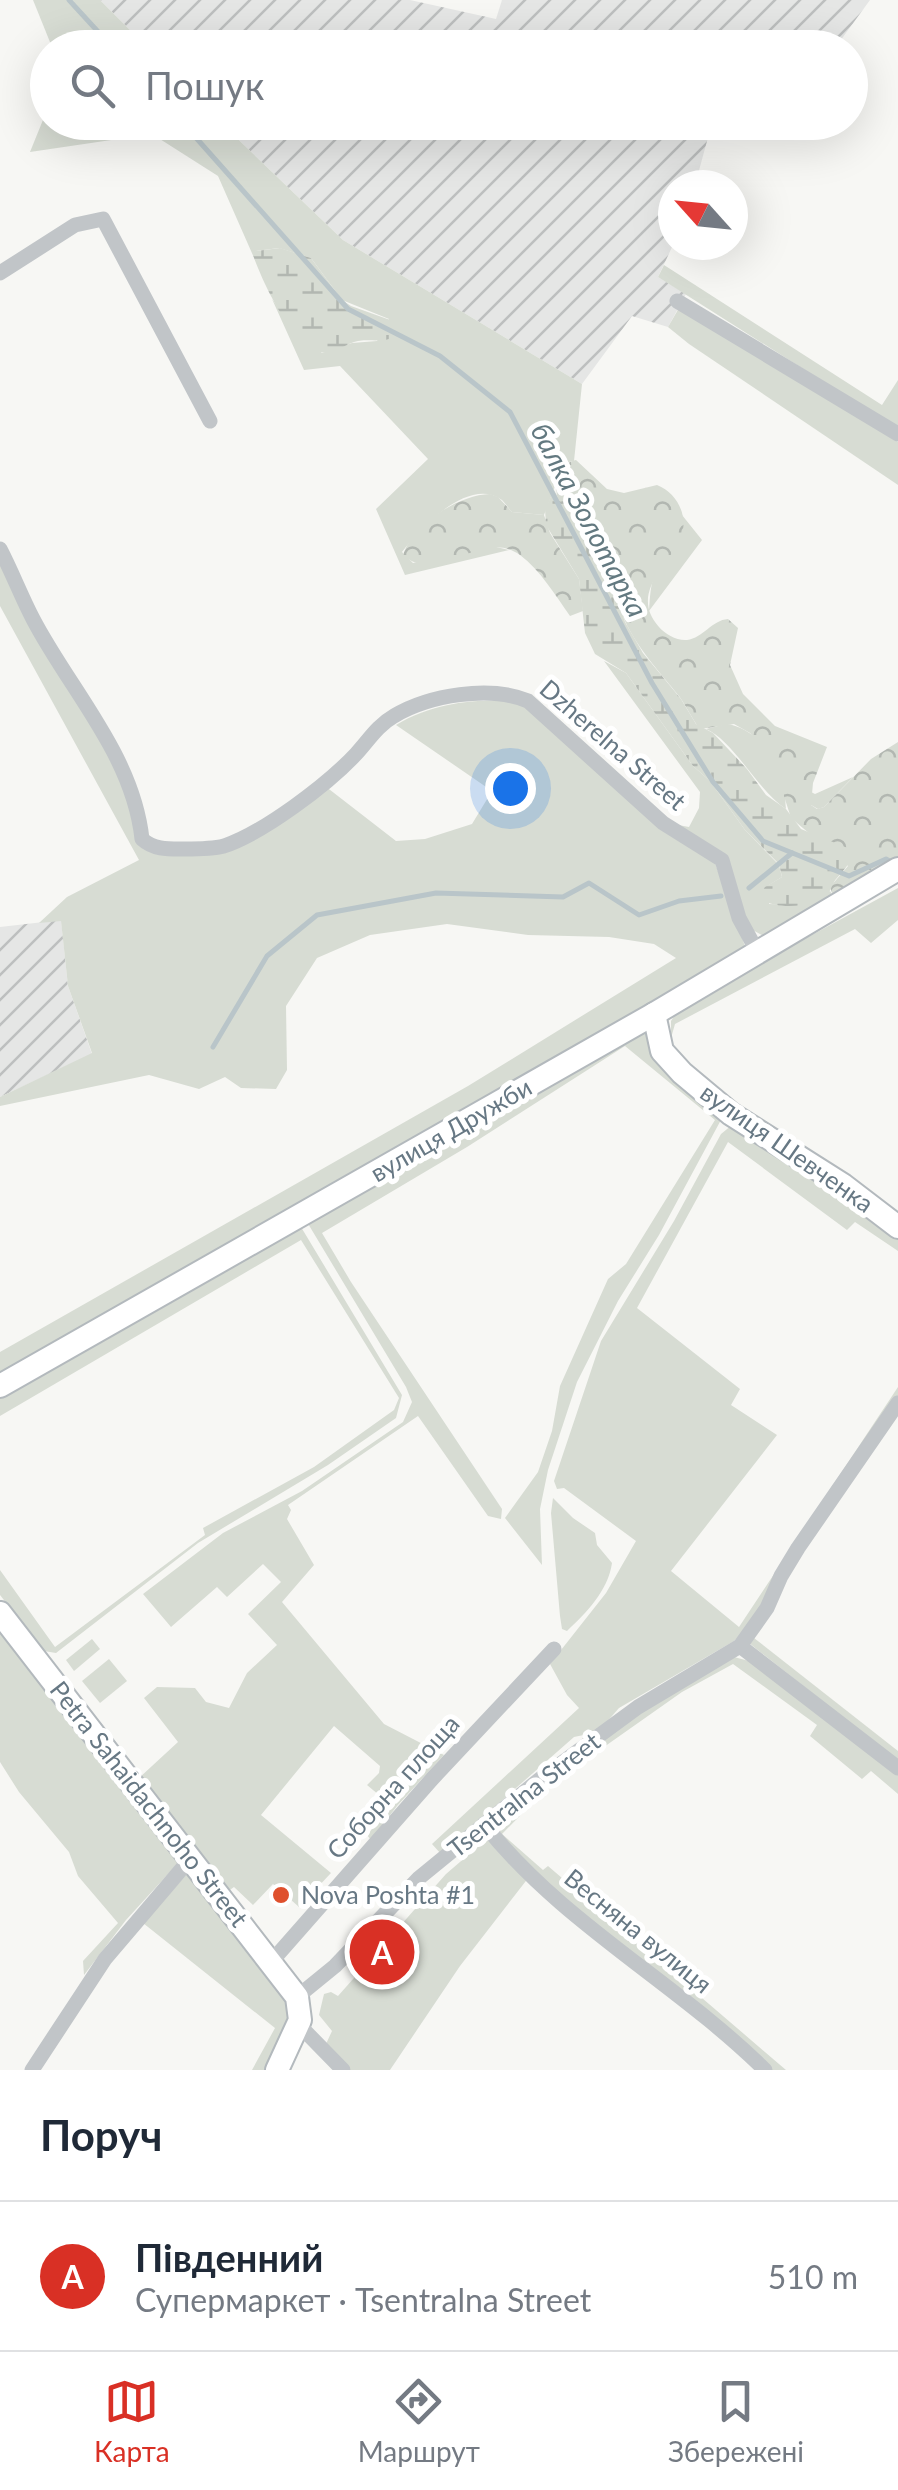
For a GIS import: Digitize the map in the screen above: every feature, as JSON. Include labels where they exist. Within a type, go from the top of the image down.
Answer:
[{"type":"street","points":[[0,273],[75,225],[103,220],[210,421]]},
{"type":"street","points":[[676,301],[898,434]]},
{"type":"street","name":"Dzherelna Street","points":[[0,549],[33,620],[91,711],[126,780],[146,844],[167,849],[220,847],[251,835],[329,778],[392,717],[436,701],[485,693],[513,694],[528,701],[663,824],[722,860],[740,918],[758,953]]},
{"type":"street","name":"вулиця Дружби","points":[[0,1386],[654,1014],[888,875]]},
{"type":"street","name":"вулиця Шевченка","points":[[654,1014],[662,1050],[682,1073],[730,1114],[843,1185],[898,1227]]},
{"type":"street","points":[[898,1403],[798,1548],[767,1608],[740,1646],[898,1768]]},
{"type":"street","name":"Petra Sahaidachnoho Street","points":[[0,1614],[297,1997]]},
{"type":"street","name":"Tsentralna Street","points":[[297,1997],[335,1966],[420,1878],[484,1824],[638,1706],[740,1646]]},
{"type":"street","name":"Соборна площа","points":[[272,1961],[432,1778],[554,1650]]},
{"type":"street","name":"Весняна вулиця","points":[[484,1824],[508,1854],[565,1906],[765,2070]]},
{"type":"street","points":[[32,2070],[105,1959],[191,1858]]},
{"type":"street","points":[[277,2070],[299,2025],[297,1997]]},
{"type":"street","points":[[299,2025],[343,2070]]},
{"type":"shaded area","points":[[100,0],[410,0],[496,19],[502,0],[870,0],[848,30],[130,30]]},
{"type":"shaded area","points":[[239,140],[707,140],[699,170],[658,170],[658,260],[666,260],[658,277],[686,294],[668,327],[632,316],[582,384],[343,240]]},
{"type":"shaded area","points":[[61,920],[68,986],[92,1054],[0,1097],[0,927]]},
{"type":"green space","points":[[33,0],[100,0],[130,30],[45,30]]},
{"type":"green space","points":[[35,140],[111,140],[30,152]]},
{"type":"green space","points":[[161,140],[239,140],[343,240],[582,384],[574,461],[569,462],[557,481],[544,515],[512,512],[502,500],[489,494],[475,495],[446,508],[402,552],[413,563],[492,546],[509,550],[405,575],[376,509],[428,459],[340,366],[304,370],[272,299],[297,333],[322,353],[352,343],[377,341],[389,319],[342,300],[311,258],[279,248],[256,251],[255,260],[218,176]]},
{"type":"green space","points":[[280,248],[311,258],[342,300],[393,321],[398,325],[397,336],[358,341],[330,352],[309,347],[288,325],[253,255],[256,251]]},
{"type":"green space","points":[[664,265],[882,405],[898,380],[898,429],[658,277]]},
{"type":"green space","points":[[679,308],[898,442],[898,485],[689,344],[668,327]]},
{"type":"green space","points":[[576,460],[607,489],[624,493],[657,485],[677,502],[683,518],[682,536],[652,583],[648,604],[651,616],[664,632],[683,640],[693,639],[722,620],[728,619],[738,628],[730,665],[743,694],[775,726],[827,747],[813,783],[811,805],[817,809],[824,807],[871,759],[898,742],[898,860],[833,896],[830,887],[848,866],[791,818],[784,796],[783,769],[750,733],[734,724],[700,729],[633,637],[620,607],[613,561],[573,522],[558,500],[560,475],[566,465]]},
{"type":"green space","points":[[554,490],[568,516],[614,562],[618,574],[616,595],[625,622],[696,724],[713,733],[801,829],[850,849],[848,865],[822,898],[794,906],[774,905],[758,898],[765,887],[782,877],[779,864],[745,830],[710,781],[693,766],[626,673],[595,654],[585,633],[579,579],[546,525],[545,509]]},
{"type":"green space","points":[[490,494],[512,512],[544,515],[550,533],[579,579],[583,611],[570,616],[535,568],[505,548],[475,551],[431,565],[403,555],[416,533],[438,514],[464,500]]},
{"type":"green space","points":[[682,515],[702,540],[649,611],[654,576],[679,539]]},
{"type":"green space","points":[[0,559],[123,781],[138,840],[206,852],[325,786],[396,841],[425,839],[472,824],[492,791],[396,725],[457,703],[522,701],[714,860],[746,949],[0,1378],[0,1352],[468,1086],[676,958],[654,944],[609,937],[528,935],[447,924],[370,935],[317,958],[286,1006],[287,1070],[276,1089],[241,1088],[225,1077],[199,1089],[149,1075],[0,1106],[0,1097],[92,1053],[68,986],[61,921],[39,923],[67,897],[139,860],[0,606]]},
{"type":"green space","points":[[604,661],[626,673],[693,766],[779,865],[782,877],[769,885],[769,904],[796,905],[830,891],[833,896],[769,939],[749,928],[725,858],[673,824],[689,827],[699,808],[700,792]]},
{"type":"green space","points":[[726,724],[750,734],[779,761],[785,778],[786,809],[726,744],[706,729]]},
{"type":"green space","points":[[853,777],[824,807],[811,805],[811,792],[815,794]]},
{"type":"green space","points":[[898,888],[898,920],[871,943],[855,929],[675,1024],[671,1038],[671,1021],[680,1007]]},
{"type":"green space","points":[[641,1031],[722,1118],[659,1235],[618,1301],[577,1382],[548,1470],[540,1509],[542,1565],[505,1518],[538,1472],[552,1431],[560,1386],[608,1279],[626,1264],[715,1120],[625,1046],[322,1233],[502,1509],[501,1519],[488,1516],[418,1416],[288,1505],[291,1510],[287,1519],[314,1565],[282,1602],[384,1724],[444,1755],[371,1840],[367,1835],[391,1805],[367,1785],[379,1773],[380,1766],[334,1726],[261,1815],[331,1873],[299,1907],[273,1884],[253,1905],[234,1887],[227,1892],[139,1778],[178,1742],[144,1698],[157,1687],[195,1688],[206,1702],[229,1708],[247,1673],[277,1645],[248,1614],[281,1582],[263,1564],[227,1597],[217,1587],[171,1627],[143,1594],[223,1533],[302,1491],[403,1422],[412,1402],[307,1222]]},
{"type":"green space","points":[[732,1125],[852,1200],[898,1237],[898,1251],[855,1222],[847,1230],[728,1142],[637,1308],[740,1389],[731,1405],[777,1435],[671,1571],[739,1627],[898,1387],[898,1397],[750,1628],[619,1708],[598,1732],[574,1737],[441,1854],[432,1844],[579,1708],[550,1664],[606,1593],[636,1541],[564,1488],[557,1489],[554,1481],[601,1341],[721,1134]]},
{"type":"green space","points":[[301,1227],[402,1395],[396,1418],[328,1465],[198,1543],[56,1653],[44,1651],[0,1595],[0,1570],[55,1647],[205,1535],[203,1528],[314,1467],[394,1410],[399,1398],[301,1240],[0,1416],[0,1396]]},
{"type":"green space","points":[[553,1498],[595,1533],[597,1545],[612,1563],[601,1592],[567,1631],[562,1629],[560,1616]]},
{"type":"green space","points":[[0,1627],[178,1858],[178,1863],[126,1920],[84,1975],[83,1961],[118,1923],[78,1876],[69,1852],[19,1792],[0,1762]]},
{"type":"green space","points":[[754,1638],[898,1751],[898,1761],[749,1643]]},
{"type":"green space","points":[[92,1639],[100,1649],[74,1671],[66,1660]]},
{"type":"green space","points":[[734,1657],[749,1661],[898,1775],[898,1794],[871,1771],[862,1779],[810,1736],[817,1725],[733,1664],[682,1692],[550,1785],[502,1834],[543,1870],[548,1866],[786,2070],[772,2070],[513,1855],[499,1830],[521,1804],[607,1735]]},
{"type":"green space","points":[[109,1659],[127,1681],[100,1703],[82,1681]]},
{"type":"green space","points":[[489,1837],[529,1877],[460,1966],[390,2070],[349,2070],[326,2044],[332,2031],[319,2015],[324,1994],[338,1996],[446,1874]]},
{"type":"green space","points":[[187,1874],[269,1973],[292,2010],[268,2070],[252,2070],[275,2028],[143,1923]]},
{"type":"waterway","name":"балка Золотарка","points":[[69,0],[96,30]]},
{"type":"waterway","name":"балка Золотарка","points":[[198,140],[348,309],[440,356],[510,412],[652,683],[713,782],[763,841],[849,876],[886,859],[895,864]]},
{"type":"waterway","points":[[749,888],[792,853]]},
{"type":"waterway","points":[[213,1047],[267,956],[317,915],[436,893],[563,897],[589,883],[639,915],[679,901],[721,896]]},
{"type":"place","name":"Nova Poshta #1","points":[[281,1895]]},
{"type":"place","name":"Південний","points":[[382,1952]]}]
